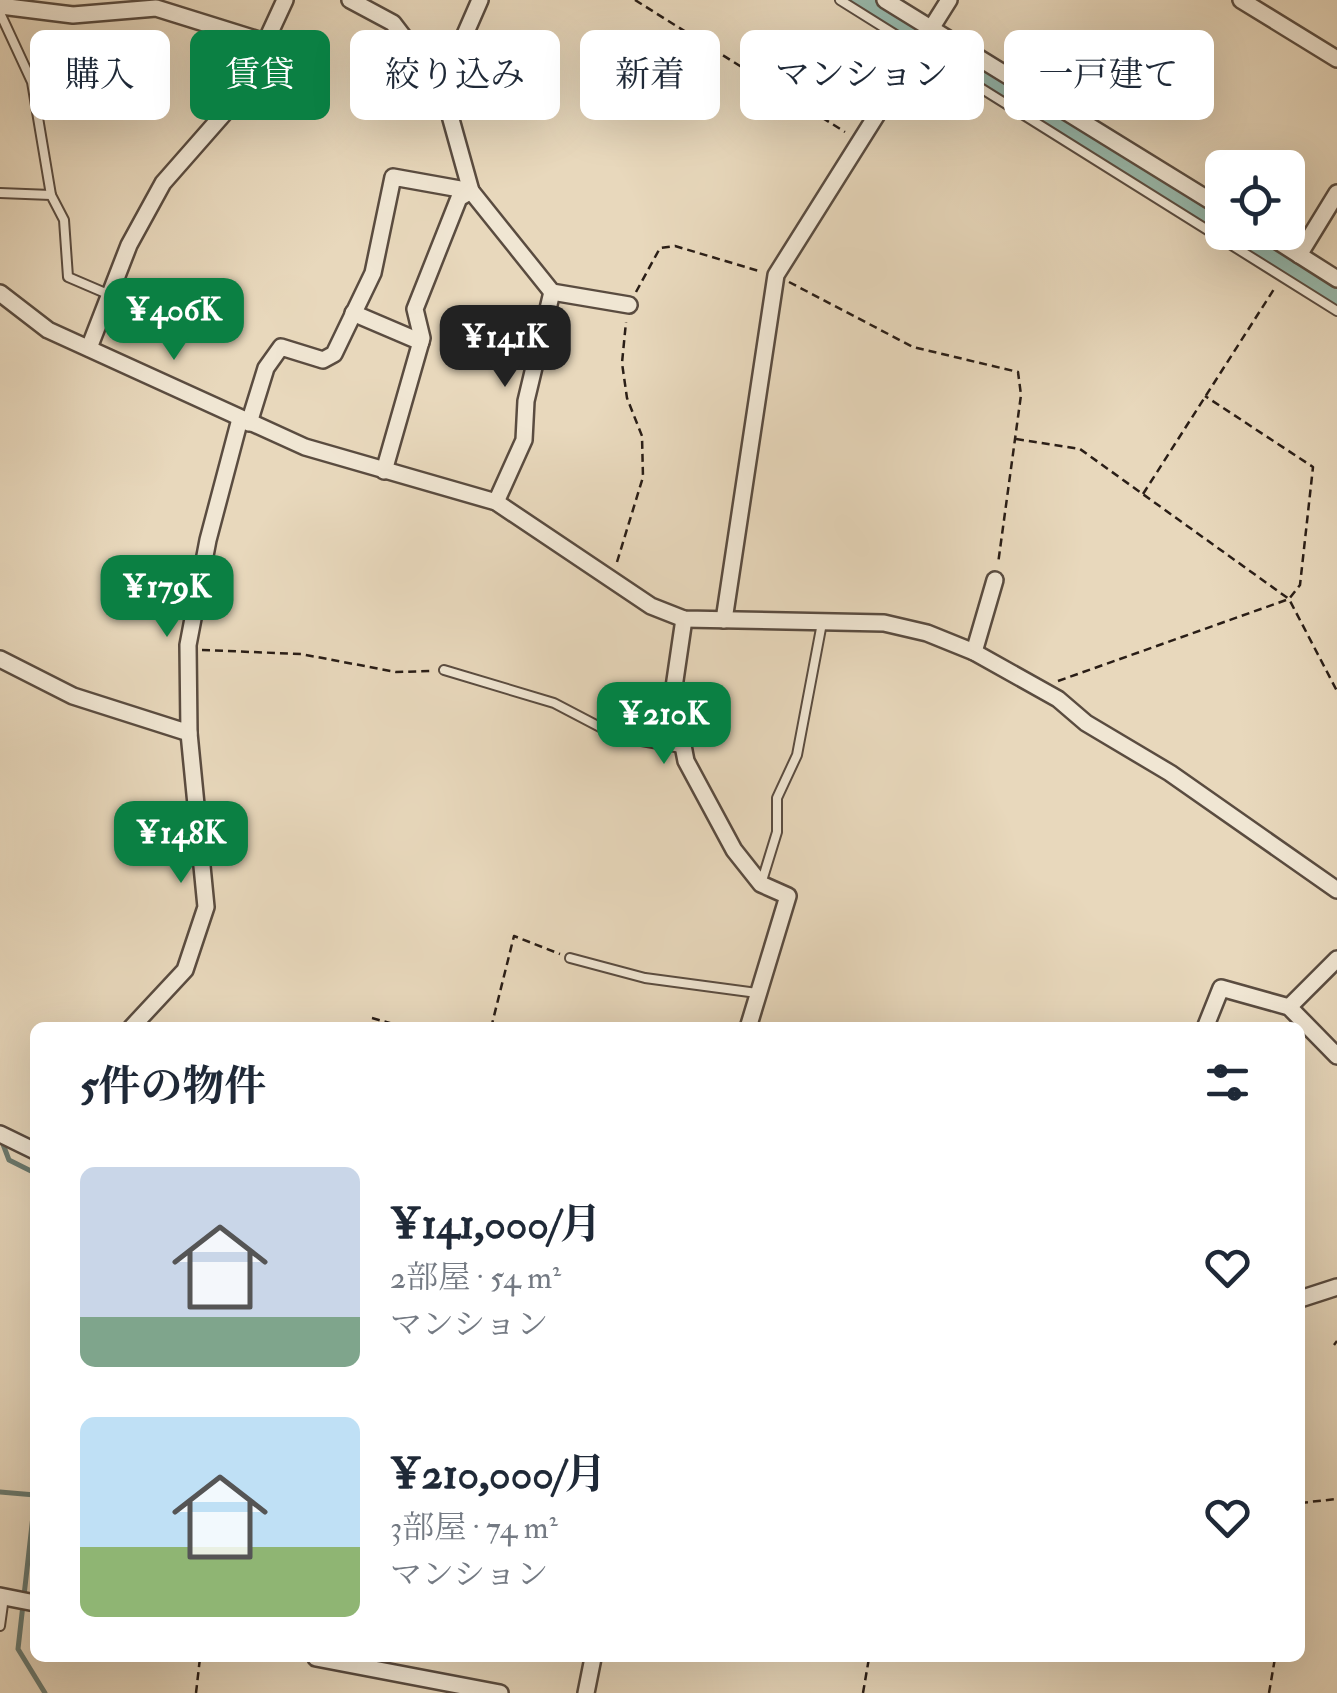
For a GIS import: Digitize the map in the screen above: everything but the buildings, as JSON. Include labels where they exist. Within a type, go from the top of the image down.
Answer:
[{"type":"street","points":[[271,30],[285,0]]},
{"type":"street","points":[[350,0],[393,23],[398,30]]},
{"type":"street","points":[[467,30],[480,0]]},
{"type":"street","points":[[885,0],[931,30],[949,0]]},
{"type":"street","points":[[1241,0],[1337,59]]},
{"type":"street","points":[[1269,17],[1278,0]]},
{"type":"street","points":[[6,7],[73,15],[156,8],[227,30]]},
{"type":"street","points":[[984,62],[1205,198]]},
{"type":"street","points":[[89,348],[129,245],[163,183],[218,120]]},
{"type":"street","points":[[451,120],[471,191],[552,292],[629,305]]},
{"type":"street","points":[[724,620],[776,275],[874,120]]},
{"type":"street","points":[[136,1022],[184,970],[206,907],[189,733],[188,649],[208,540],[266,368],[281,347],[323,360],[334,354],[373,273],[393,177],[471,191]]},
{"type":"street","points":[[384,471],[421,342],[415,309],[459,198],[471,191]]},
{"type":"street","points":[[1299,255],[1337,193]]},
{"type":"street","points":[[1291,250],[1337,278]]},
{"type":"street","points":[[496,502],[524,440],[526,401],[552,292]]},
{"type":"street","points":[[0,293],[48,330],[305,448],[496,502],[651,606],[684,620],[884,623],[927,633],[974,652],[1170,773],[1337,890]]},
{"type":"street","points":[[352,312],[421,342]]},
{"type":"street","points":[[974,652],[995,580]]},
{"type":"street","points":[[684,620],[673,694],[682,748],[734,850],[760,884],[788,896],[750,1022]]},
{"type":"street","points":[[0,659],[73,696],[189,733]]},
{"type":"street","points":[[1289,1008],[1337,959]]},
{"type":"street","points":[[1207,1022],[1221,988],[1289,1008],[1303,1022]]},
{"type":"street","points":[[1305,1024],[1337,1056]]},
{"type":"street","points":[[0,1134],[30,1149]]},
{"type":"street","points":[[1305,1298],[1337,1288]]},
{"type":"street","points":[[2,1597],[30,1602]]},
{"type":"street","points":[[337,1662],[500,1693]]},
{"type":"street","points":[[586,1693],[592,1662]]},
{"type":"lane","points":[[840,0],[888,30]]},
{"type":"lane","points":[[6,7],[32,82],[50,195],[64,220],[68,277],[110,295]]},
{"type":"lane","points":[[984,91],[1337,312]]},
{"type":"lane","points":[[0,193],[50,195]]},
{"type":"lane","points":[[760,884],[777,832],[777,798],[797,755],[822,620]]},
{"type":"lane","points":[[444,670],[554,703],[619,737],[682,748]]},
{"type":"lane","points":[[570,958],[645,978],[758,994]]},
{"type":"lane","points":[[0,1626],[2,1597]]},
{"type":"path","points":[[635,0],[860,142]]},
{"type":"path","points":[[612,580],[642,477],[642,436],[627,398],[622,363],[629,305],[660,248],[676,246],[776,275],[912,347],[1018,372],[1021,395],[995,580]]},
{"type":"path","points":[[1142,496],[1282,278]]},
{"type":"path","points":[[1038,688],[1289,599],[1300,585],[1314,466],[1206,396]]},
{"type":"path","points":[[1014,439],[1080,449],[1289,599],[1337,692]]},
{"type":"path","points":[[188,649],[302,654],[396,672],[444,670]]},
{"type":"path","points":[[492,1022],[514,936],[570,958]]},
{"type":"path","points":[[372,1018],[386,1022]]},
{"type":"path","points":[[1305,1502],[1337,1498]]},
{"type":"path","points":[[196,1693],[200,1662]]},
{"type":"path","points":[[863,1693],[868,1662]]},
{"type":"path","points":[[1268,1693],[1274,1662]]},
{"type":"waterway","points":[[861,0],[1205,210]]},
{"type":"waterway","points":[[1270,250],[1337,292]]},
{"type":"waterway","points":[[1,1139],[9,1160],[30,1170]]},
{"type":"waterway","points":[[0,1492],[30,1495]]},
{"type":"waterway","points":[[30,1542],[18,1649],[45,1693]]}]
